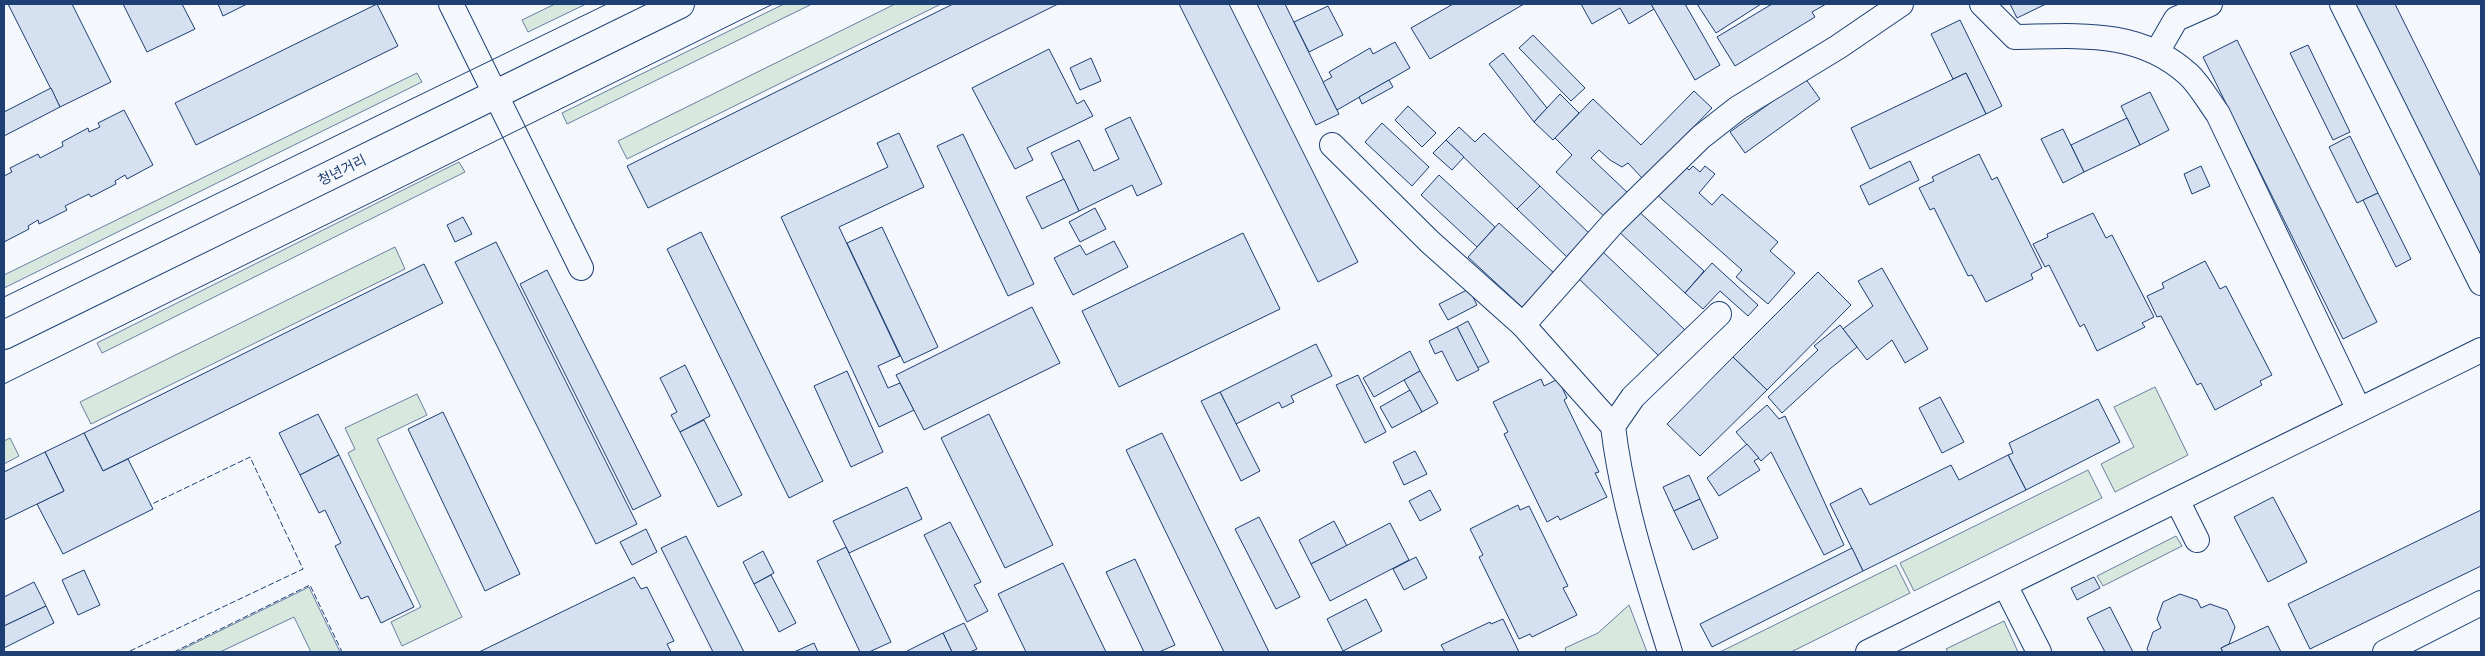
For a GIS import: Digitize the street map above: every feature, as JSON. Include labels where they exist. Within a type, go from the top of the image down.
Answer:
[{"type":"main road","name":"청년거리","points":[[4,335],[680,4]]},
{"type":"street","points":[[450,4],[581,268]]},
{"type":"street","points":[[1523,325],[1613,223],[1701,136],[1738,108],[1838,47],[1901,4]]},
{"type":"street","points":[[1982,4],[2015,37],[2096,35],[2157,52],[2189,75],[2218,114],[2359,410]]},
{"type":"street","points":[[2157,52],[2176,19],[2210,4]]},
{"type":"street","points":[[2342,4],[2481,284]]},
{"type":"street","points":[[1332,145],[1430,242],[1523,325],[1613,426],[1617,462],[1634,530],[1670,652]]},
{"type":"street","points":[[1613,426],[1633,397],[1719,314]]},
{"type":"street","points":[[1868,652],[2481,350]]},
{"type":"street","points":[[2177,500],[2197,540]]},
{"type":"street","points":[[2005,585],[2039,652]]},
{"type":"street","points":[[2385,652],[2481,603]]},
{"type":"shaded area","points":[[555,4],[586,4],[528,32],[522,20]]},
{"type":"shaded area","points":[[784,4],[812,4],[567,124],[562,113]]},
{"type":"shaded area","points":[[895,4],[941,4],[627,159],[618,141]]},
{"type":"shaded area","points":[[417,73],[422,82],[4,288],[4,275]]},
{"type":"shaded area","points":[[459,162],[465,172],[102,353],[97,343]]},
{"type":"shaded area","points":[[395,247],[405,269],[91,424],[80,402]]},
{"type":"shaded area","points":[[2155,387],[2188,455],[2115,492],[2101,464],[2134,447],[2114,407]]},
{"type":"shaded area","points":[[417,394],[427,415],[377,439],[462,617],[402,646],[391,622],[421,607],[348,453],[355,449],[345,428]]},
{"type":"shaded area","points":[[10,438],[19,456],[4,464],[4,441]]},
{"type":"shaded area","points":[[2088,470],[2102,498],[1914,591],[1900,563]]},
{"type":"shaded area","points":[[2176,536],[2182,546],[2103,586],[2097,576]]},
{"type":"shaded area","points":[[1896,565],[1910,593],[1791,652],[1720,652]]},
{"type":"shaded area","points":[[309,587],[340,652],[311,652],[294,617],[220,652],[177,652]]},
{"type":"shaded area","points":[[1629,605],[1647,652],[1566,652],[1565,648],[1598,633]]},
{"type":"shaded area","points":[[2004,621],[2018,652],[1948,652],[1946,649]]},
{"type":"building","points":[[8,4],[72,4],[111,82],[60,107]]},
{"type":"building","points":[[123,4],[182,4],[195,29],[147,52]]},
{"type":"building","points":[[218,4],[247,4],[223,16]]},
{"type":"building","points":[[377,4],[398,46],[196,145],[175,103]]},
{"type":"building","points":[[953,4],[1058,4],[648,208],[627,166]]},
{"type":"building","points":[[1179,4],[1229,4],[1358,262],[1318,282]]},
{"type":"building","points":[[1257,4],[1285,4],[1339,114],[1316,125]]},
{"type":"building","points":[[1453,4],[1524,4],[1430,59],[1411,28]]},
{"type":"building","points":[[1581,4],[1651,4],[1654,9],[1629,24],[1620,8],[1592,24]]},
{"type":"building","points":[[1651,4],[1685,4],[1720,65],[1695,80]]},
{"type":"building","points":[[1697,4],[1761,4],[1716,33]]},
{"type":"building","points":[[1772,4],[1826,4],[1812,12],[1815,17],[1735,66],[1717,37]]},
{"type":"building","points":[[2010,4],[2046,4],[2017,18]]},
{"type":"building","points":[[2352,4],[2395,4],[2481,177],[2481,262]]},
{"type":"building","points":[[1328,6],[1343,35],[1309,52],[1294,22]]},
{"type":"building","points":[[1960,20],[2002,106],[1986,114],[1966,73],[1953,79],[1931,34]]},
{"type":"building","points":[[1533,35],[1585,88],[1571,101],[1519,48]]},
{"type":"building","points":[[2237,40],[2377,322],[2343,339],[2203,57]]},
{"type":"building","points":[[1395,42],[1410,68],[1337,110],[1323,82],[1332,77],[1329,72],[1370,48],[1373,54]]},
{"type":"building","points":[[2308,45],[2350,132],[2333,140],[2290,53]]},
{"type":"building","points":[[1049,49],[1077,104],[1084,100],[1093,116],[1027,148],[1033,160],[1015,169],[972,88]]},
{"type":"building","points":[[1503,53],[1547,108],[1534,122],[1489,64]]},
{"type":"building","points":[[1091,58],[1101,81],[1080,90],[1070,68]]},
{"type":"building","points":[[1966,73],[1986,114],[1870,169],[1851,128]]},
{"type":"building","points":[[1805,78],[1820,99],[1745,153],[1730,132]]},
{"type":"building","points":[[1389,80],[1393,87],[1362,104],[1359,97]]},
{"type":"building","points":[[51,88],[60,107],[4,136],[4,112]]},
{"type":"building","points":[[1694,91],[1712,108],[1643,179],[1628,163],[1622,167],[1610,160],[1599,150],[1591,158],[1630,195],[1607,219],[1556,172],[1572,155],[1555,138],[1593,99],[1641,145]]},
{"type":"building","points":[[2150,92],[2169,130],[2140,145],[2121,106]]},
{"type":"building","points":[[1560,94],[1579,113],[1553,140],[1534,122]]},
{"type":"building","points":[[1408,106],[1436,133],[1422,147],[1395,120]]},
{"type":"building","points":[[124,110],[153,165],[127,179],[125,175],[115,181],[116,184],[91,197],[89,194],[65,206],[67,210],[39,224],[38,220],[28,226],[29,229],[4,242],[4,176],[12,172],[10,168],[38,154],[40,158],[63,146],[62,142],[88,128],[89,132],[100,127],[98,123]]},
{"type":"building","points":[[1130,117],[1162,184],[1137,196],[1132,185],[1079,211],[1051,153],[1079,140],[1094,171],[1119,159],[1105,129]]},
{"type":"building","points":[[2127,118],[2140,145],[2084,172],[2071,145]]},
{"type":"building","points":[[1382,123],[1429,167],[1412,186],[1365,142]]},
{"type":"building","points":[[1459,127],[1475,142],[1484,133],[1540,186],[1517,209],[1446,140]]},
{"type":"building","points":[[2063,129],[2084,172],[2063,183],[2041,139]]},
{"type":"building","points":[[899,133],[924,187],[839,227],[900,356],[878,366],[888,388],[900,383],[914,410],[879,427],[781,217],[888,167],[877,143]]},
{"type":"building","points":[[963,134],[1034,284],[1008,296],[937,146]]},
{"type":"building","points":[[2350,136],[2378,193],[2357,203],[2329,147]]},
{"type":"building","points":[[1446,140],[1464,157],[1452,170],[1433,153]]},
{"type":"building","points":[[1979,154],[1992,180],[1997,177],[2042,268],[2031,274],[2033,279],[1986,302],[1972,275],[1968,276],[1934,208],[1930,210],[1919,188],[1934,181],[1932,177]]},
{"type":"building","points":[[1910,161],[1919,180],[1869,205],[1860,186]]},
{"type":"building","points":[[1681,163],[1689,170],[1693,166],[1700,172],[1705,166],[1715,174],[1699,193],[1712,205],[1722,194],[1778,242],[1770,251],[1795,273],[1768,304],[1736,277],[1742,270],[1655,193]]},
{"type":"building","points":[[2201,166],[2210,186],[2192,194],[2184,174]]},
{"type":"building","points":[[1439,175],[1495,227],[1477,247],[1421,195]]},
{"type":"building","points":[[1064,179],[1079,211],[1042,229],[1026,197]]},
{"type":"building","points":[[1540,186],[1591,235],[1568,258],[1517,209]]},
{"type":"building","points":[[2378,193],[2411,259],[2396,267],[2363,200]]},
{"type":"building","points":[[1095,208],[1106,229],[1080,242],[1069,222]]},
{"type":"building","points":[[1636,209],[1704,271],[1685,293],[1617,230]]},
{"type":"building","points":[[2093,213],[2106,238],[2112,235],[2154,317],[2142,323],[2145,327],[2097,351],[2084,324],[2080,327],[2049,265],[2045,267],[2033,244],[2048,237],[2047,234]]},
{"type":"building","points":[[463,217],[472,234],[455,242],[447,225]]},
{"type":"building","points":[[1499,223],[1554,273],[1522,307],[1468,257]]},
{"type":"building","points":[[882,227],[938,347],[904,363],[847,243]]},
{"type":"building","points":[[701,232],[823,481],[789,498],[667,249]]},
{"type":"building","points":[[1243,233],[1280,309],[1119,387],[1082,311]]},
{"type":"building","points":[[1114,241],[1128,267],[1073,295],[1054,258],[1080,245],[1086,255]]},
{"type":"building","points":[[496,242],[637,524],[596,544],[455,262]]},
{"type":"building","points":[[1601,250],[1685,330],[1660,357],[1576,276]]},
{"type":"building","points":[[2205,261],[2220,289],[2226,286],[2272,375],[2260,381],[2262,385],[2215,410],[2201,383],[2197,385],[2161,316],[2157,317],[2147,296],[2164,288],[2162,283]]},
{"type":"building","points":[[1712,263],[1758,305],[1748,316],[1720,291],[1703,309],[1685,293]]},
{"type":"building","points":[[424,264],[443,303],[103,471],[84,433]]},
{"type":"building","points":[[1882,268],[1928,349],[1905,363],[1892,340],[1867,360],[1843,329],[1873,306],[1858,281]]},
{"type":"building","points":[[547,270],[661,496],[633,510],[520,284]]},
{"type":"building","points":[[1818,272],[1851,305],[1767,390],[1733,357]]},
{"type":"building","points":[[1469,289],[1477,305],[1448,320],[1439,304]]},
{"type":"building","points":[[1032,307],[1060,363],[924,430],[896,375]]},
{"type":"building","points":[[1468,321],[1489,362],[1477,368],[1457,327]]},
{"type":"building","points":[[1840,325],[1857,347],[1782,413],[1768,397],[1818,350],[1814,346]]},
{"type":"building","points":[[1457,327],[1479,370],[1457,381],[1442,351],[1435,354],[1429,341]]},
{"type":"building","points":[[1316,344],[1332,376],[1291,396],[1294,402],[1282,408],[1279,402],[1236,424],[1220,392]]},
{"type":"building","points":[[1410,351],[1420,371],[1374,397],[1363,378]]},
{"type":"building","points":[[1733,357],[1767,390],[1700,456],[1667,424]]},
{"type":"building","points":[[685,365],[710,416],[680,432],[671,415],[677,412],[660,378]]},
{"type":"building","points":[[847,371],[883,452],[851,467],[814,386]]},
{"type":"building","points":[[1420,371],[1438,403],[1422,412],[1404,380]]},
{"type":"building","points":[[1358,375],[1386,432],[1365,443],[1336,385]]},
{"type":"building","points":[[1541,379],[1544,386],[1558,379],[1567,398],[1564,400],[1599,472],[1595,473],[1607,497],[1560,520],[1558,516],[1547,522],[1504,434],[1508,432],[1493,402]]},
{"type":"building","points":[[1410,390],[1422,412],[1392,428],[1380,407]]},
{"type":"building","points":[[1220,392],[1260,471],[1241,481],[1201,401]]},
{"type":"building","points":[[1940,397],[1964,442],[1942,453],[1919,408]]},
{"type":"building","points":[[2098,399],[2120,442],[2026,490],[2008,455],[2013,453],[2009,443]]},
{"type":"building","points":[[1767,405],[1779,419],[1785,416],[1844,545],[1824,555],[1771,452],[1761,461],[1736,432]]},
{"type":"building","points":[[443,412],[520,574],[485,591],[408,429]]},
{"type":"building","points":[[318,414],[339,455],[300,475],[279,433]]},
{"type":"building","points":[[989,414],[1053,545],[1005,568],[941,438]]},
{"type":"building","points":[[704,420],[742,495],[718,507],[680,432]]},
{"type":"building","points":[[84,433],[103,471],[128,459],[153,509],[63,554],[37,504],[64,491],[45,452]]},
{"type":"building","points":[[1162,433],[1269,652],[1224,652],[1126,450]]},
{"type":"building","points":[[1747,444],[1759,458],[1754,461],[1760,470],[1719,496],[1707,478]]},
{"type":"building","points":[[1415,451],[1427,474],[1404,485],[1393,462]]},
{"type":"building","points":[[45,452],[64,491],[4,520],[4,472]]},
{"type":"building","points":[[339,455],[414,607],[381,623],[368,596],[361,599],[335,546],[341,543],[325,510],[319,513],[300,475]]},
{"type":"building","points":[[2008,455],[2026,490],[1863,571],[1830,504],[1861,488],[1870,505],[1951,465],[1959,480]]},
{"type":"building","points":[[1689,475],[1700,499],[1674,511],[1663,487]]},
{"type":"building","points":[[907,487],[922,519],[849,553],[833,521]]},
{"type":"building","points":[[1430,490],[1441,510],[1420,521],[1409,501]]},
{"type":"building","points":[[2273,497],[2307,562],[2268,582],[2234,517]]},
{"type":"building","points":[[1700,499],[1718,538],[1693,550],[1674,511]]},
{"type":"building","points":[[1518,505],[1520,510],[1529,506],[1568,586],[1563,588],[1577,615],[1532,637],[1530,634],[1519,639],[1479,557],[1483,555],[1470,529]]},
{"type":"building","points":[[2481,510],[2481,566],[2310,649],[2288,604]]},
{"type":"building","points":[[1259,517],[1300,597],[1276,609],[1235,529]]},
{"type":"building","points":[[1334,521],[1347,546],[1311,564],[1299,540]]},
{"type":"building","points":[[950,522],[981,582],[974,585],[988,611],[967,622],[924,535]]},
{"type":"building","points":[[1390,523],[1409,560],[1330,601],[1311,564]]},
{"type":"building","points":[[646,529],[657,552],[632,565],[620,542]]},
{"type":"building","points":[[686,536],[744,652],[713,652],[661,548]]},
{"type":"building","points":[[846,547],[891,642],[869,652],[860,652],[817,561]]},
{"type":"building","points":[[1852,548],[1863,571],[1712,647],[1700,624]]},
{"type":"building","points":[[763,551],[774,573],[754,584],[743,562]]},
{"type":"building","points":[[1416,557],[1427,578],[1404,590],[1393,569]]},
{"type":"building","points":[[1135,559],[1175,645],[1159,652],[1144,652],[1106,572]]},
{"type":"building","points":[[1063,563],[1106,652],[1026,652],[998,594]]},
{"type":"building","points":[[84,570],[100,605],[78,615],[62,580]]},
{"type":"building","points":[[771,575],[796,623],[779,632],[754,584]]},
{"type":"building","points":[[634,577],[641,589],[647,587],[674,641],[667,644],[671,652],[479,652]]},
{"type":"building","points":[[2094,577],[2100,588],[2077,600],[2071,588]]},
{"type":"building","points":[[34,582],[46,606],[4,626],[4,597]]},
{"type":"building","points":[[2180,594],[2197,600],[2201,608],[2210,604],[2227,610],[2235,627],[2229,644],[2221,648],[2223,652],[2149,652],[2147,649],[2153,632],[2161,628],[2157,619],[2163,602]]},
{"type":"building","points":[[1366,599],[1382,631],[1343,651],[1327,619]]},
{"type":"building","points":[[46,606],[54,623],[4,648],[4,626]]},
{"type":"building","points":[[2110,607],[2133,652],[2105,652],[2087,618]]},
{"type":"building","points":[[1503,619],[1519,652],[1445,652],[1441,645],[1490,622],[1491,624]]},
{"type":"building","points":[[964,623],[977,649],[970,652],[952,652],[943,633]]},
{"type":"building","points":[[2268,626],[2281,652],[2223,652],[2221,648]]},
{"type":"building","points":[[943,633],[952,652],[907,651]]},
{"type":"building","points":[[814,643],[818,652],[794,652]]},
{"type":"tram line","points":[[4,297],[607,4]]},
{"type":"tram line","points":[[4,384],[773,4]]},
{"type":"fence","points":[[130,651],[303,569],[250,457],[150,505]]},
{"type":"fence","points":[[174,652],[310,585],[342,652]]}]
